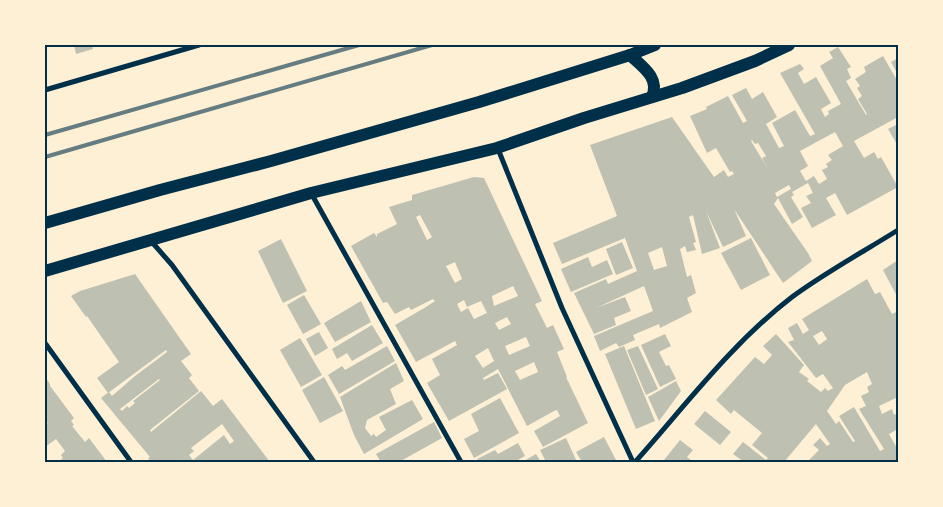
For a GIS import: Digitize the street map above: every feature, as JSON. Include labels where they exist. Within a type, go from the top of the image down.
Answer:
[{"type":"main road","points":[[45,223],[479,102],[630,55],[655,45]]},
{"type":"main road","points":[[45,271],[311,193],[497,148],[544,131],[682,88],[737,68],[789,45]]},
{"type":"main road","points":[[630,55],[645,68],[653,79],[655,84],[652,97]]},
{"type":"street","points":[[45,90],[199,45]]},
{"type":"street","points":[[497,148],[562,308],[634,462],[716,370],[765,321],[814,282],[898,230]]},
{"type":"street","points":[[311,193],[461,462]]},
{"type":"street","points":[[151,240],[172,265],[314,462]]},
{"type":"street","points":[[45,343],[131,462]]},
{"type":"building","points":[[74,45],[92,45],[93,49],[76,54]]},
{"type":"building","points":[[838,47],[851,67],[847,69],[851,78],[846,81],[866,115],[858,99],[862,96],[857,88],[860,86],[855,79],[866,72],[864,67],[883,56],[898,82],[898,117],[854,141],[864,158],[874,152],[878,159],[881,157],[898,187],[847,215],[835,193],[826,198],[836,215],[812,228],[801,208],[811,203],[806,196],[813,193],[808,183],[792,192],[794,195],[791,197],[803,217],[792,224],[778,198],[774,204],[812,261],[783,283],[734,209],[746,236],[723,247],[706,211],[720,248],[702,254],[693,215],[689,217],[696,242],[693,243],[696,250],[687,252],[685,246],[680,249],[687,277],[691,275],[696,293],[687,298],[692,312],[660,328],[659,324],[633,335],[635,340],[619,347],[616,343],[600,351],[594,336],[653,311],[644,286],[596,308],[625,297],[631,311],[614,318],[616,325],[594,334],[574,293],[606,279],[608,284],[637,271],[625,238],[562,264],[553,243],[617,216],[590,145],[672,117],[714,177],[724,170],[728,177],[734,174],[732,171],[730,172],[716,148],[707,153],[690,116],[707,109],[706,107],[728,96],[743,123],[747,121],[732,95],[746,88],[752,99],[763,92],[777,117],[766,124],[779,148],[784,146],[772,123],[795,110],[810,136],[815,134],[780,73],[800,64],[804,69],[798,73],[804,84],[816,77],[831,103],[821,109],[825,117],[829,114],[828,111],[841,104],[820,66],[833,58],[829,52]],"holes":[[[835,132],[843,146],[828,155],[832,160],[826,164],[828,167],[822,170],[827,179],[819,184],[814,176],[806,181],[800,171],[808,166],[800,151]],[[751,141],[755,144],[758,143],[766,156],[762,158],[768,169]],[[789,185],[791,189],[777,197],[775,193]],[[662,247],[667,266],[654,270],[648,253]]]},
{"type":"building","points":[[898,58],[898,75],[891,62]]},
{"type":"building","points":[[898,124],[898,146],[888,129]]},
{"type":"building","points":[[474,177],[484,178],[542,301],[535,304],[547,328],[553,325],[564,349],[557,352],[566,377],[588,423],[543,447],[534,431],[560,416],[557,410],[527,426],[498,369],[483,378],[484,380],[498,373],[507,389],[449,421],[427,383],[440,375],[432,359],[457,345],[455,341],[416,362],[395,325],[435,301],[433,299],[411,310],[409,307],[395,314],[387,302],[383,303],[351,246],[374,233],[377,237],[377,234],[397,224],[389,207],[412,200],[412,195]],"holes":[[[420,215],[432,237],[427,240],[416,217]],[[455,262],[462,279],[455,283],[446,266]],[[513,286],[518,296],[494,306],[492,296]],[[464,300],[467,307],[481,301],[487,313],[474,319],[468,308],[461,312],[457,304]],[[507,317],[511,324],[499,330],[495,323]],[[526,337],[530,346],[509,355],[505,346]],[[488,348],[494,361],[483,368],[475,356]],[[534,362],[538,372],[520,380],[515,371]]]},
{"type":"building","points":[[751,238],[770,275],[741,290],[721,253]]},
{"type":"building","points":[[281,239],[307,291],[283,303],[258,251]]},
{"type":"building","points":[[622,242],[633,268],[616,275],[606,249]]},
{"type":"building","points":[[588,257],[592,267],[607,260],[613,274],[571,292],[561,269]]},
{"type":"building","points":[[898,260],[898,298],[883,270]]},
{"type":"building","points":[[135,274],[191,354],[181,361],[192,375],[189,378],[199,391],[150,430],[151,432],[201,391],[213,406],[222,399],[270,462],[151,462],[148,458],[150,457],[101,398],[108,393],[97,378],[119,362],[71,296],[80,291]],"holes":[[[166,350],[167,352],[112,396],[109,392]],[[159,379],[133,401],[135,403],[129,408],[127,406],[122,411],[120,409]],[[222,424],[234,441],[230,444],[224,435],[193,460],[189,455],[194,451],[191,448]]]},
{"type":"building","points":[[867,279],[875,294],[880,292],[892,314],[898,311],[898,397],[879,406],[882,414],[892,409],[894,415],[898,413],[898,429],[889,434],[898,450],[898,460],[895,462],[811,462],[809,460],[819,450],[813,445],[820,438],[827,446],[830,444],[816,424],[784,462],[744,462],[733,454],[743,442],[766,460],[768,458],[752,445],[762,433],[734,410],[731,414],[716,400],[755,357],[764,364],[772,355],[763,346],[776,334],[804,365],[799,372],[809,379],[807,381],[821,392],[825,388],[828,391],[833,388],[823,374],[816,378],[788,342],[794,340],[788,328],[797,323],[803,334],[809,330],[802,319]],"holes":[[[822,331],[827,339],[819,345],[813,336]],[[867,372],[872,384],[867,387],[869,392],[861,396],[866,406],[859,409],[884,449],[880,451],[854,407],[839,416],[855,441],[853,442],[839,421],[836,424],[827,411],[845,385]]]},
{"type":"building","points":[[304,295],[321,324],[303,334],[287,305]]},
{"type":"building","points":[[361,301],[371,322],[335,342],[324,323]]},
{"type":"building","points":[[372,325],[383,343],[352,361],[347,353],[337,359],[332,349]]},
{"type":"building","points":[[319,332],[328,348],[315,356],[306,339]]},
{"type":"building","points":[[665,334],[671,346],[659,352],[666,366],[669,365],[676,379],[660,387],[641,345]]},
{"type":"building","points":[[300,338],[322,375],[301,387],[280,350]]},
{"type":"building","points":[[387,346],[395,361],[339,394],[328,375],[342,366],[345,370]]},
{"type":"building","points":[[624,346],[655,421],[636,429],[605,354]]},
{"type":"building","points":[[638,346],[658,389],[646,395],[627,350]]},
{"type":"building","points":[[396,363],[404,381],[390,389],[396,404],[367,420],[365,428],[371,436],[374,434],[376,437],[386,430],[379,417],[412,400],[423,419],[364,454],[354,435],[340,397]]},
{"type":"building","points":[[45,377],[74,418],[71,421],[74,425],[72,426],[85,442],[89,438],[107,462],[58,462],[63,458],[61,455],[65,451],[56,439],[45,447],[45,425],[48,423],[45,420]]},
{"type":"building","points":[[324,377],[343,411],[320,423],[302,390]]},
{"type":"building","points":[[676,381],[681,391],[659,421],[648,397]]},
{"type":"building","points":[[500,398],[519,433],[474,458],[464,439],[479,431],[471,414]]},
{"type":"building","points":[[705,411],[731,432],[720,445],[694,424]]},
{"type":"building","points":[[434,422],[442,438],[399,462],[381,462],[376,454]]},
{"type":"building","points":[[604,437],[617,462],[582,462],[576,452]]},
{"type":"building","points":[[566,438],[577,462],[546,462],[540,450]]},
{"type":"building","points":[[680,440],[693,450],[687,457],[693,462],[666,462],[664,460]]},
{"type":"building","points":[[518,443],[525,456],[514,462],[479,462],[477,459],[495,450],[498,454]]},
{"type":"building","points":[[536,454],[541,462],[522,462]]},
{"type":"railway","points":[[45,135],[359,45]]},
{"type":"railway","points":[[45,157],[432,45]]}]
